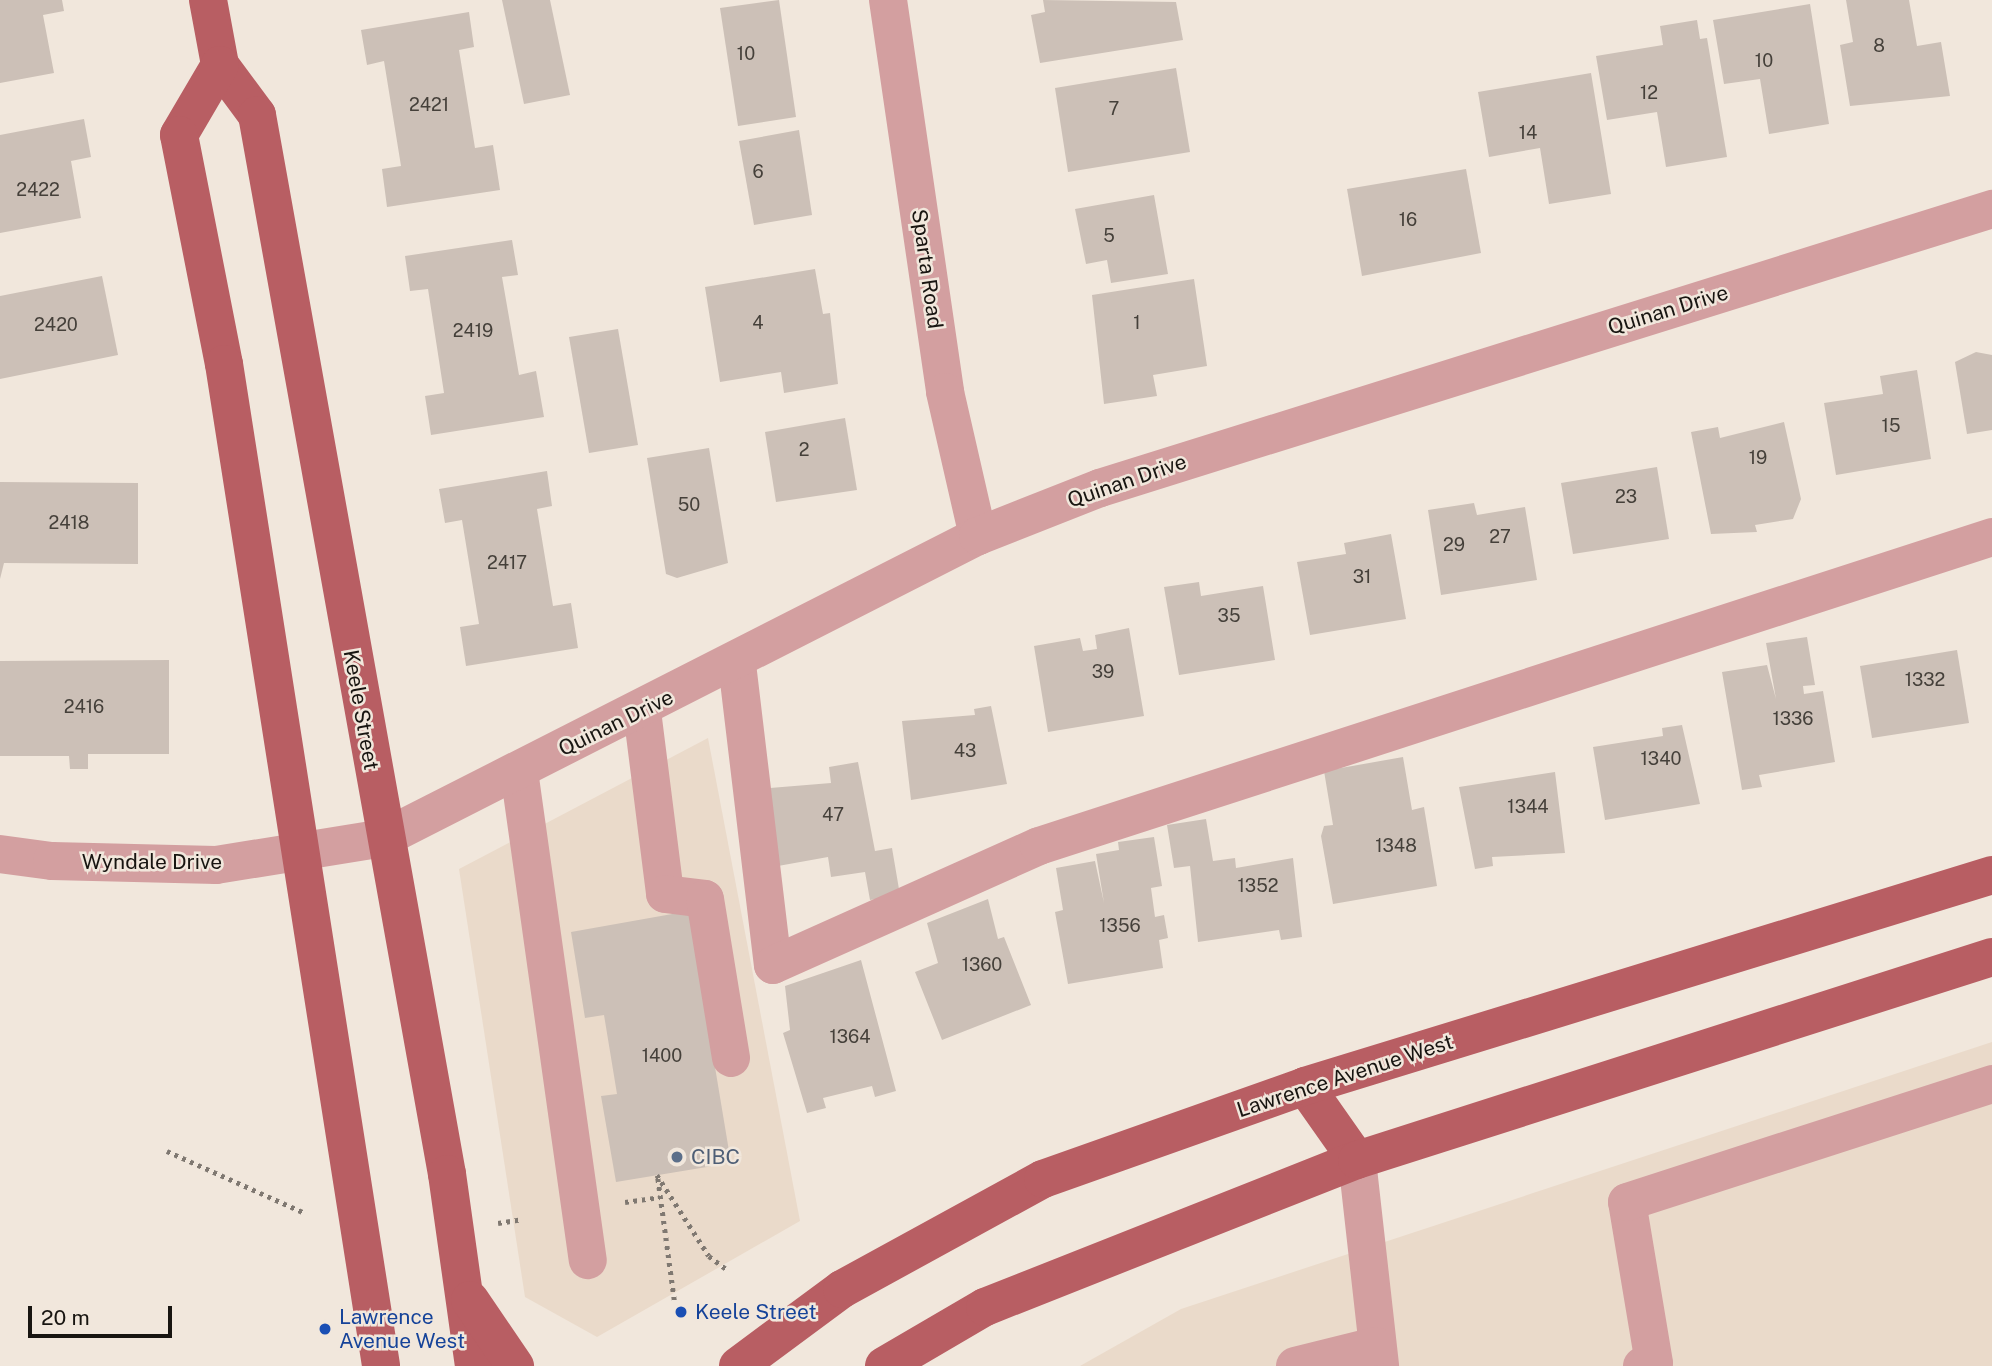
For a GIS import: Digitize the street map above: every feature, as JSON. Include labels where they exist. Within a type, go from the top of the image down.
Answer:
[{"type":"main road","name":"Keele Street","points":[[208,0],[220,65],[257,115],[474,1366]]},
{"type":"main road","points":[[220,65],[179,135],[224,364],[303,851],[382,1366]]},
{"type":"main road","name":"Lawrence Avenue West","points":[[738,1366],[842,1289],[1043,1179],[1305,1086],[1992,876]]},
{"type":"main road","points":[[884,1366],[985,1307],[1357,1160],[1992,957]]},
{"type":"main road","points":[[1305,1086],[1357,1160]]},
{"type":"main road","points":[[462,1286],[515,1366]]},
{"type":"street","name":"Sparta Road","points":[[888,0],[945,392],[978,536]]},
{"type":"street","name":"Quinan Drive","points":[[303,851],[384,838],[737,664],[978,536],[1101,488],[1992,209]]},
{"type":"street","points":[[737,664],[773,965],[1039,846],[1992,537]]},
{"type":"street","points":[[642,711],[665,894],[705,899],[731,1058]]},
{"type":"street","points":[[519,771],[588,1260]]},
{"type":"street","name":"Wyndale Drive","points":[[0,853],[52,861],[216,865],[303,851]]},
{"type":"street","points":[[1642,1366],[1654,1363],[1627,1202],[1992,1084]]},
{"type":"street","points":[[1295,1366],[1378,1356],[1357,1160]]},
{"type":"path","points":[[167,1152],[305,1213]]},
{"type":"path","points":[[674,1300],[657,1175],[709,1256],[729,1271]]},
{"type":"path","points":[[620,1203],[660,1197]]},
{"type":"path","points":[[512,1220],[523,1219]]},
{"type":"shaded area","points":[[708,738],[800,1221],[597,1337],[525,1297],[459,869]]},
{"type":"shaded area","points":[[1992,1042],[1992,1366],[1080,1366],[1181,1309]]},
{"type":"building","points":[[0,0],[62,0],[64,11],[43,15],[54,73],[0,83]]},
{"type":"building","points":[[502,0],[550,0],[570,95],[524,104]]},
{"type":"building","points":[[779,0],[796,117],[738,126],[720,8]]},
{"type":"building","points":[[1043,0],[1176,2],[1183,40],[1040,63],[1031,15],[1045,12]]},
{"type":"building","points":[[1846,0],[1909,0],[1917,46],[1941,42],[1950,96],[1850,106],[1840,45],[1853,42]]},
{"type":"building","points":[[1810,4],[1829,124],[1769,134],[1760,79],[1724,84],[1713,20]]},
{"type":"building","points":[[469,12],[474,47],[459,50],[475,148],[493,145],[500,190],[387,207],[382,169],[401,166],[384,61],[367,65],[361,30]]},
{"type":"building","points":[[1697,20],[1700,39],[1707,38],[1727,157],[1666,167],[1657,112],[1607,120],[1596,56],[1663,45],[1660,26]]},
{"type":"building","points":[[1176,68],[1190,152],[1068,172],[1055,88]]},
{"type":"building","points":[[1591,73],[1611,194],[1549,204],[1540,148],[1489,157],[1478,92]]},
{"type":"building","points":[[84,119],[91,157],[71,161],[81,218],[0,233],[0,135]]},
{"type":"building","points":[[799,130],[812,215],[754,225],[739,141]]},
{"type":"building","points":[[1466,169],[1481,253],[1362,276],[1347,189]]},
{"type":"building","points":[[1154,195],[1168,274],[1111,283],[1107,260],[1086,264],[1075,209]]},
{"type":"building","points":[[512,240],[518,275],[502,277],[519,375],[536,371],[544,417],[431,435],[425,396],[444,393],[428,289],[410,291],[405,256]]},
{"type":"building","points":[[815,269],[823,314],[830,313],[838,384],[784,393],[781,372],[720,382],[705,287]]},
{"type":"building","points":[[102,276],[118,355],[0,379],[0,296]]},
{"type":"building","points":[[1194,279],[1207,366],[1153,375],[1157,396],[1104,404],[1092,295]]},
{"type":"building","points":[[618,329],[638,445],[589,453],[569,337]]},
{"type":"building","points":[[1976,352],[1992,355],[1992,430],[1967,434],[1955,362]]},
{"type":"building","points":[[1917,370],[1931,459],[1836,475],[1824,403],[1883,394],[1880,376]]},
{"type":"building","points":[[845,418],[857,490],[776,502],[765,432]]},
{"type":"building","points":[[1784,422],[1801,499],[1793,519],[1755,525],[1757,532],[1711,534],[1691,432],[1718,427],[1720,438]]},
{"type":"building","points":[[709,448],[728,563],[677,578],[666,574],[647,458]]},
{"type":"building","points":[[1657,467],[1669,539],[1573,554],[1561,483]]},
{"type":"building","points":[[547,471],[552,506],[537,509],[553,606],[571,603],[578,648],[466,666],[460,627],[479,624],[462,520],[445,523],[439,489]]},
{"type":"building","points":[[0,482],[138,483],[138,564],[4,563],[0,579]]},
{"type":"building","points":[[1474,503],[1477,515],[1525,507],[1537,580],[1441,595],[1428,510]]},
{"type":"building","points":[[1391,534],[1406,619],[1310,635],[1297,562],[1346,554],[1344,543]]},
{"type":"building","points":[[1199,582],[1201,596],[1263,586],[1275,660],[1179,675],[1164,587]]},
{"type":"building","points":[[1129,628],[1144,716],[1048,732],[1034,646],[1080,638],[1083,651],[1097,649],[1095,635]]},
{"type":"building","points":[[1807,637],[1815,685],[1803,686],[1804,694],[1823,691],[1835,762],[1759,775],[1762,787],[1742,790],[1722,672],[1767,665],[1776,699],[1766,643]]},
{"type":"building","points":[[1957,650],[1969,723],[1872,738],[1860,666]]},
{"type":"building","points":[[169,660],[169,754],[88,754],[88,769],[70,769],[69,756],[0,756],[0,661]]},
{"type":"building","points":[[991,706],[1007,784],[911,800],[902,721],[975,715],[974,709]]},
{"type":"building","points":[[1682,725],[1700,804],[1605,820],[1593,747],[1663,736],[1662,728]]},
{"type":"building","points":[[1403,757],[1412,810],[1424,807],[1437,886],[1333,904],[1321,836],[1324,826],[1333,825],[1324,771]]},
{"type":"building","points":[[858,762],[875,851],[892,848],[900,895],[870,900],[865,872],[831,877],[828,857],[778,866],[770,788],[831,783],[829,767]]},
{"type":"building","points":[[1555,772],[1565,853],[1492,857],[1493,866],[1475,869],[1459,787]]},
{"type":"building","points":[[1206,819],[1213,861],[1235,858],[1236,868],[1293,858],[1302,937],[1281,940],[1279,930],[1198,942],[1190,866],[1174,868],[1167,825]]},
{"type":"building","points":[[1154,837],[1162,886],[1151,888],[1155,917],[1164,915],[1168,938],[1159,940],[1163,968],[1068,984],[1055,912],[1063,910],[1056,868],[1095,861],[1104,903],[1096,854],[1119,850],[1118,842]]},
{"type":"building","points":[[988,899],[998,939],[1004,937],[1031,1005],[942,1040],[915,972],[938,963],[927,923]]},
{"type":"building","points":[[689,911],[731,1163],[616,1182],[601,1096],[617,1094],[604,1015],[585,1018],[571,932]]},
{"type":"building","points":[[861,960],[896,1091],[875,1097],[872,1086],[823,1098],[826,1108],[807,1113],[783,1033],[790,1030],[785,986]]},
{"type":"place","name":"CIBC","points":[[677,1157]]},
{"type":"place","name":"Keele Street","points":[[681,1312]]},
{"type":"place","name":"Lawrence Avenue West","points":[[325,1329]]}]
